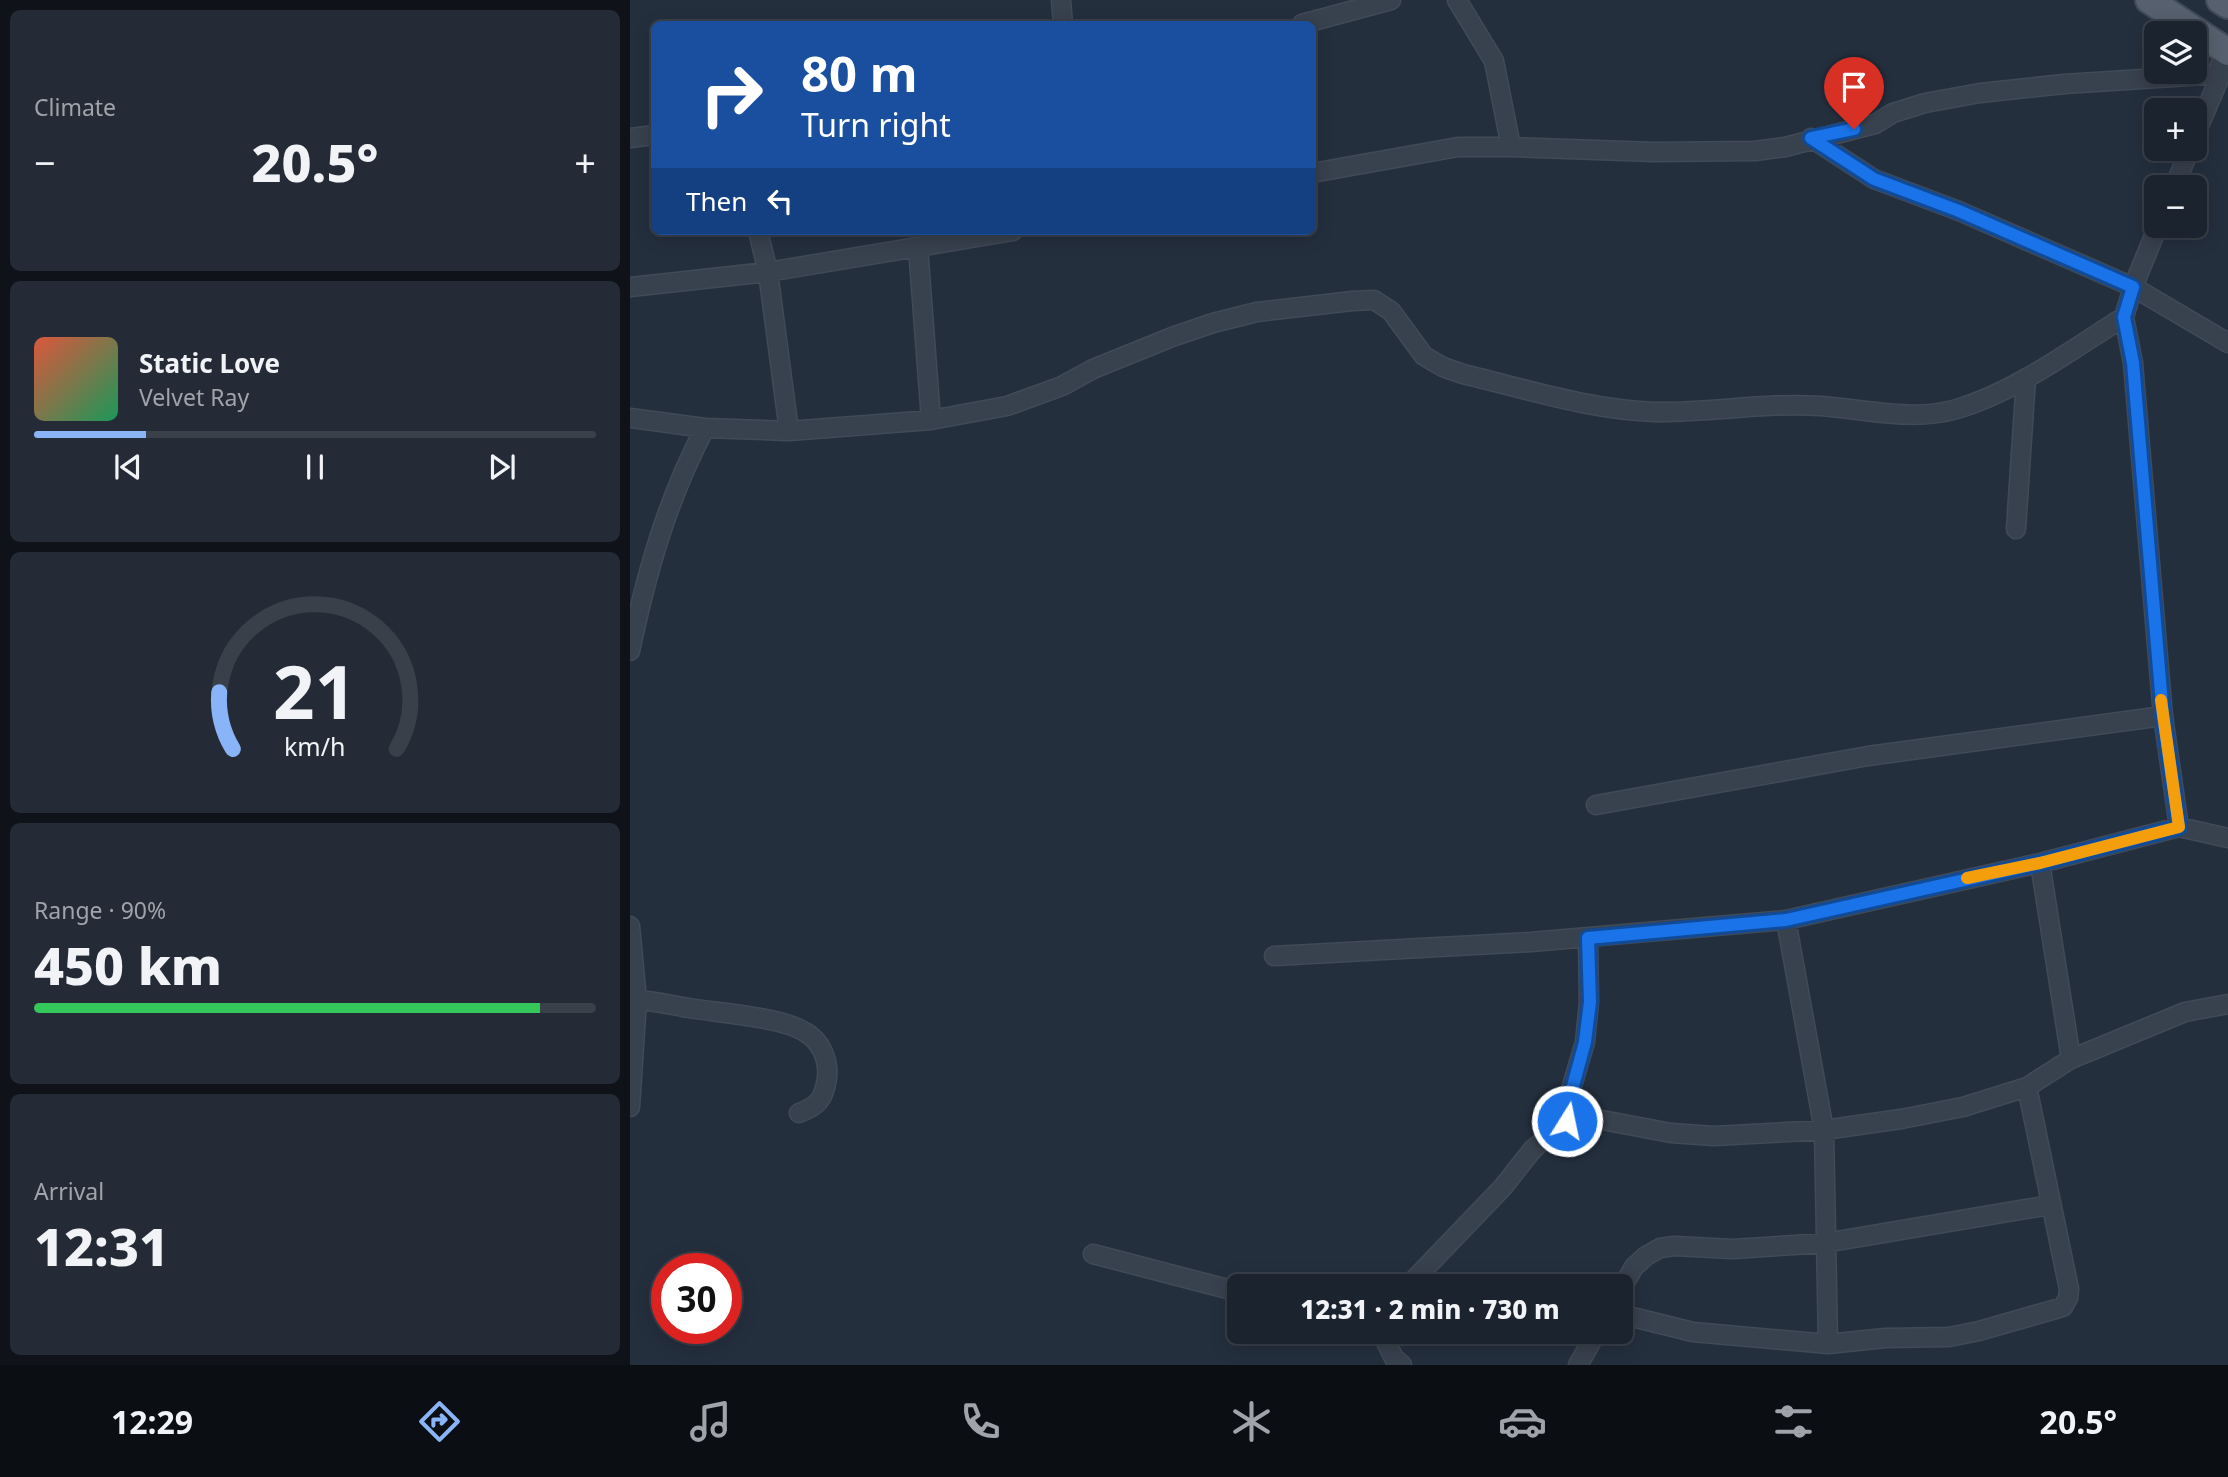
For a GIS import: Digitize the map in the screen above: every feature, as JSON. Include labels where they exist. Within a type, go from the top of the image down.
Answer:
[{"type":"main road","points":[[2149,0],[2222,57]]},
{"type":"main road","points":[[2220,0],[2228,5]]},
{"type":"street","points":[[1061,0],[1063,21]]},
{"type":"street","points":[[1313,21],[1391,0]]},
{"type":"street","points":[[1457,0],[1494,61],[1511,147]]},
{"type":"street","points":[[1316,172],[1458,147],[1654,152],[1755,151],[1785,147],[1811,138],[1875,124],[1893,113],[1925,103],[1980,93],[2077,83],[2222,57],[2207,100]]},
{"type":"street","points":[[630,138],[651,135]]},
{"type":"street","points":[[1811,138],[1874,179],[1959,211],[2133,287],[2228,343]]},
{"type":"street","points":[[759,235],[768,272],[789,431]]},
{"type":"street","points":[[630,287],[768,272],[989,235]]},
{"type":"street","points":[[2153,238],[2124,317],[2133,363],[2163,716],[2179,827]]},
{"type":"street","points":[[918,247],[931,420]]},
{"type":"street","points":[[630,418],[705,428],[789,431],[931,420],[1007,406],[1062,386],[1093,369],[1172,337],[1213,323],[1256,312],[1374,300],[1391,311],[1424,356],[1443,367],[1592,405],[1655,412],[1818,405],[1909,415],[1955,410],[1987,398],[2124,317]]},
{"type":"street","points":[[2016,529],[2026,377]]},
{"type":"street","points":[[630,651],[636,588],[675,490],[705,428]]},
{"type":"street","points":[[1596,805],[1868,756],[2163,716]]},
{"type":"street","points":[[1274,956],[1588,938],[1786,920],[2040,863],[2179,827],[2228,838]]},
{"type":"street","points":[[2040,863],[2071,1059]]},
{"type":"street","points":[[1786,920],[1824,1130],[1828,1344]]},
{"type":"street","points":[[630,926],[633,1000],[630,1107]]},
{"type":"street","points":[[1567,1121],[1585,1042],[1590,1002],[1588,938]]},
{"type":"street","points":[[633,1000],[783,1023],[807,1033],[817,1042],[827,1060],[827,1079],[820,1102],[799,1113]]},
{"type":"street","points":[[1420,1274],[1503,1187],[1533,1149],[1567,1121],[1602,1120],[1671,1133],[1714,1136],[1824,1130],[1901,1119],[1950,1109],[2026,1087],[2071,1059],[2185,1012],[2228,1003]]},
{"type":"street","points":[[1633,1317],[1693,1332],[1828,1344],[1885,1338],[1949,1336],[1979,1331],[2063,1307],[2069,1289],[2026,1087]]},
{"type":"street","points":[[1630,1274],[1634,1268],[1660,1248],[1674,1246],[1733,1249],[1825,1243],[2050,1205]]},
{"type":"street","points":[[1093,1254],[1227,1289]]},
{"type":"street","points":[[1387,1344],[1394,1358],[1402,1365]]},
{"type":"street","points":[[1578,1365],[1590,1344]]},
{"type":"slow traffic","points":[[1967,878],[2040,863],[2179,827],[2161,700]]},
{"type":"route","points":[[1567,1121],[1585,1042],[1590,1002],[1588,938],[1786,920],[2040,863],[2179,827],[2163,716],[2133,363],[2124,317],[2133,287],[1959,211],[1874,179],[1811,138],[1854,129]]}]
